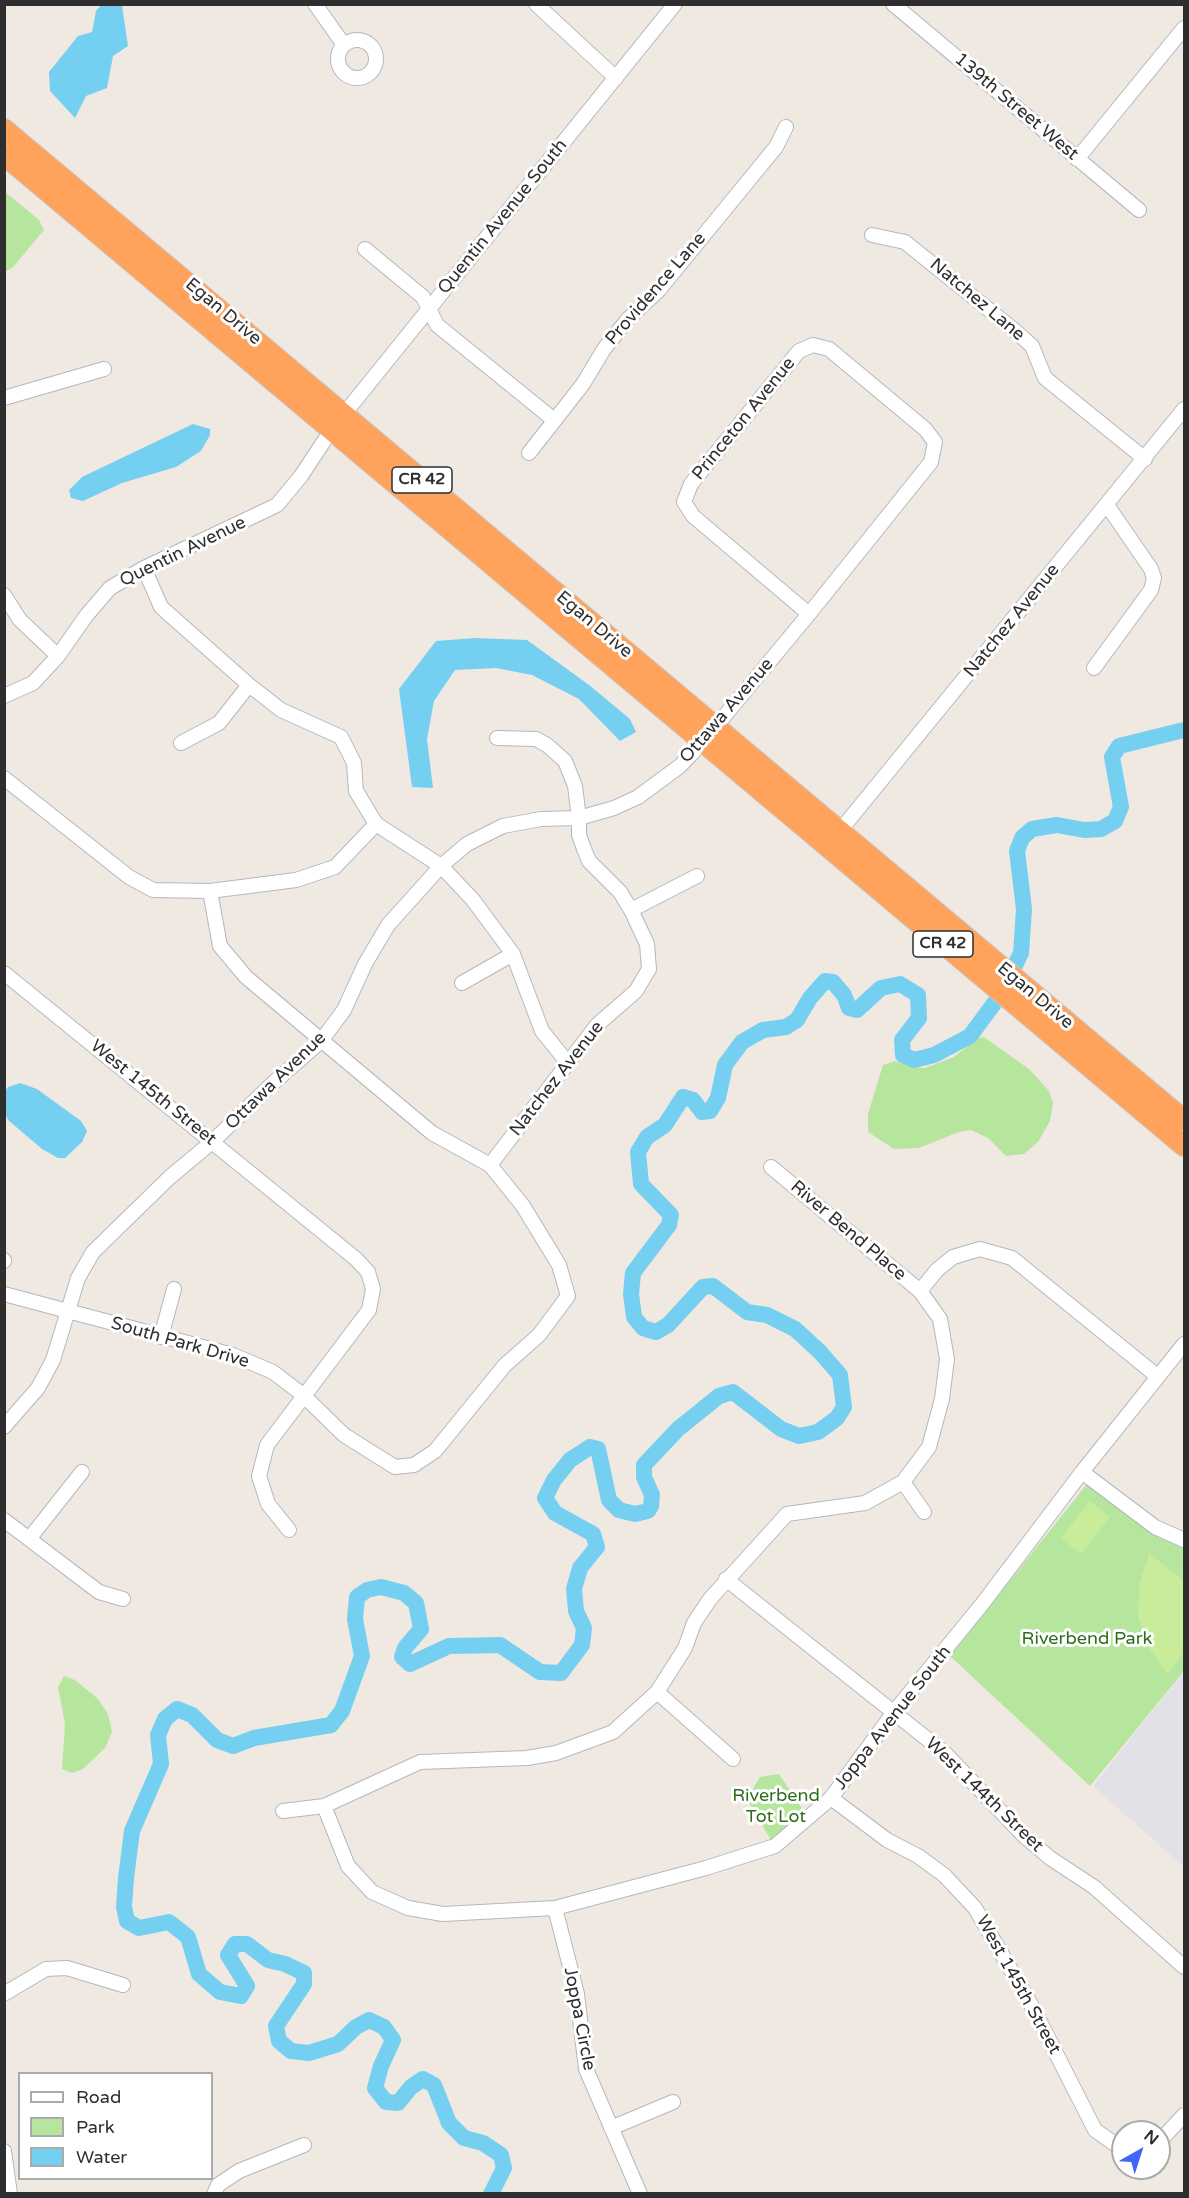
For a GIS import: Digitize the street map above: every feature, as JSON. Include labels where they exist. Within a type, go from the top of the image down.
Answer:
[{"type":"highway","name":"Egan Drive","points":[[4,129],[702,743],[1185,1146]]},
{"type":"highway","name":"Egan Drive","points":[[4,155],[715,727],[1185,1120]]},
{"type":"street","points":[[315,4],[344,45]]},
{"type":"street","points":[[536,4],[616,78]]},
{"type":"street","name":"Quentin Avenue South","points":[[338,422],[675,4]]},
{"type":"street","name":"139th Street West","points":[[892,4],[1138,210]]},
{"type":"street","points":[[1077,159],[1185,28]]},
{"type":"street","name":"Providence Lane","points":[[529,453],[583,384],[604,349],[628,319],[658,291],[776,147],[786,127]]},
{"type":"street","name":"Natchez Lane","points":[[872,235],[905,242],[978,301],[1032,346],[1045,378],[1144,459]]},
{"type":"street","points":[[365,249],[423,297],[437,325],[554,420]]},
{"type":"street","name":"Ottawa Avenue","points":[[4,1428],[38,1388],[48,1369],[78,1278],[93,1252],[170,1177],[212,1142],[321,1041],[344,1010],[365,964],[388,925],[441,866],[467,844],[503,826],[541,819],[579,818],[638,797],[680,766],[702,743],[809,614],[931,462],[935,442],[925,429],[829,349],[813,345]]},
{"type":"street","name":"Princeton Avenue","points":[[809,614],[693,516],[684,502],[691,484],[799,351],[813,345]]},
{"type":"street","points":[[4,398],[104,369]]},
{"type":"street","name":"Natchez Avenue","points":[[839,832],[1185,409]]},
{"type":"street","name":"Quentin Avenue","points":[[4,696],[33,683],[58,656],[86,616],[110,588],[144,568],[277,505],[338,422]]},
{"type":"street","points":[[1094,668],[1151,590],[1154,578],[1151,569],[1107,505]]},
{"type":"street","points":[[144,568],[161,607],[249,685],[281,710],[341,737],[354,763],[356,791],[376,824],[441,866],[473,900],[513,954],[542,1031],[567,1062]]},
{"type":"street","points":[[4,595],[20,621],[58,656]]},
{"type":"street","points":[[181,743],[219,723],[249,685]]},
{"type":"street","points":[[497,738],[536,739],[557,752],[571,774],[579,818],[579,835],[589,861],[620,892],[632,910],[697,876]]},
{"type":"street","points":[[4,778],[129,877],[153,890],[210,891],[296,880],[335,867],[376,824]]},
{"type":"street","points":[[210,891],[220,946],[246,977],[432,1133],[489,1165]]},
{"type":"street","name":"Natchez Avenue","points":[[489,1165],[597,1025],[636,991],[649,969],[647,944],[632,910]]},
{"type":"street","points":[[462,983],[513,954]]},
{"type":"street","name":"West 145th Street","points":[[4,973],[356,1259],[368,1272],[373,1289],[369,1310],[303,1395]]},
{"type":"street","name":"South Park Drive","points":[[4,1294],[233,1355],[273,1372],[303,1395],[344,1435],[395,1467],[414,1465],[435,1451],[505,1365],[539,1335],[568,1296],[559,1265],[523,1206],[489,1165]]},
{"type":"street","name":"River Bend Place","points":[[771,1167],[920,1290],[937,1270],[953,1257],[980,1249],[1012,1258],[1157,1376]]},
{"type":"street","points":[[161,1337],[174,1289]]},
{"type":"street","points":[[283,1811],[324,1806],[420,1762],[527,1758],[556,1753],[613,1732],[657,1692],[685,1648],[694,1623],[726,1580],[787,1514],[866,1503],[903,1482],[929,1447],[942,1399],[947,1359],[940,1319],[920,1290]]},
{"type":"street","name":"Joppa Avenue South","points":[[324,1806],[348,1866],[372,1892],[408,1908],[442,1914],[555,1908],[706,1868],[775,1846],[831,1798],[894,1712],[983,1603],[1082,1472],[1185,1344]]},
{"type":"street","points":[[289,1530],[268,1504],[260,1476],[267,1444],[303,1395]]},
{"type":"street","points":[[29,1539],[82,1472]]},
{"type":"street","points":[[1082,1472],[1155,1527],[1185,1540]]},
{"type":"street","points":[[903,1482],[924,1512]]},
{"type":"street","points":[[4,1520],[99,1592],[123,1599]]},
{"type":"street","name":"West 144th Street","points":[[726,1580],[946,1754],[1023,1835],[1050,1858],[1094,1887],[1185,1967]]},
{"type":"street","points":[[657,1692],[733,1759]]},
{"type":"street","name":"West 145th Street","points":[[831,1798],[880,1835],[918,1856],[944,1875],[975,1908],[1033,2008],[1095,2130],[1111,2141]]},
{"type":"street","name":"Joppa Circle","points":[[555,1908],[577,1994],[586,2069],[640,2193]]},
{"type":"street","points":[[4,1994],[45,1969],[67,1968],[123,1985]]},
{"type":"street","points":[[611,2128],[673,2102]]},
{"type":"street","points":[[1171,2130],[1185,2115]]},
{"type":"street","points":[[214,2193],[218,2185],[238,2171],[304,2145]]},
{"type":"street","points":[[4,2151],[10,2193]]},
{"type":"shaded area","points":[[1184,1672],[1184,1867],[1093,1786]]},
{"type":"green space","points":[[4,191],[39,220],[44,230],[13,267],[5,272]]},
{"type":"green space","points":[[984,1037],[1029,1069],[1049,1091],[1053,1103],[1050,1121],[1038,1142],[1024,1154],[1006,1156],[988,1138],[971,1130],[959,1132],[919,1148],[894,1149],[868,1132],[868,1114],[883,1065],[895,1061],[925,1068],[954,1057],[978,1038]]},
{"type":"green space","name":"Riverbend Park","points":[[1087,1484],[1161,1538],[1184,1544],[1184,1671],[1090,1786],[950,1656]]},
{"type":"green space","points":[[1090,1501],[1110,1517],[1081,1554],[1061,1538]]},
{"type":"green space","points":[[1149,1553],[1184,1581],[1184,1652],[1167,1674],[1149,1648],[1138,1617],[1139,1585]]},
{"type":"green space","points":[[64,1676],[75,1680],[98,1699],[108,1714],[112,1732],[105,1748],[83,1769],[72,1773],[62,1769],[65,1724],[58,1687]]},
{"type":"green space","name":"Riverbend Tot Lot","points":[[779,1774],[805,1813],[771,1840],[747,1799],[760,1777]]},
{"type":"water","points":[[101,5],[122,5],[128,46],[113,56],[107,88],[86,96],[75,118],[50,91],[49,72],[78,36],[92,32],[96,11]]},
{"type":"water","points":[[193,424],[210,429],[210,435],[201,451],[176,467],[122,483],[83,501],[71,498],[69,490],[82,477]]},
{"type":"water","points":[[476,638],[527,640],[589,685],[630,719],[636,732],[620,741],[579,699],[532,675],[496,668],[455,670],[434,701],[427,739],[433,788],[412,787],[399,689],[436,641]]},
{"type":"water","points":[[20,1083],[37,1089],[81,1121],[87,1131],[82,1142],[65,1158],[58,1158],[42,1149],[8,1120],[5,1113],[5,1092],[8,1087]]},
{"type":"waterway","points":[[491,2194],[504,2168],[501,2155],[483,2143],[464,2138],[449,2123],[434,2085],[423,2079],[411,2087],[398,2103],[386,2102],[375,2088],[381,2066],[393,2040],[384,2027],[369,2020],[356,2027],[338,2044],[309,2053],[291,2051],[279,2041],[276,2026],[304,1984],[304,1973],[285,1964],[268,1960],[247,1944],[235,1944],[228,1955],[247,1986],[241,1996],[220,1992],[199,1974],[188,1937],[169,1922],[139,1928],[127,1921],[124,1907],[132,1831],[161,1764],[158,1735],[165,1719],[177,1709],[192,1715],[217,1740],[233,1746],[254,1738],[331,1725],[342,1711],[362,1656],[355,1619],[357,1597],[367,1590],[381,1587],[404,1593],[416,1603],[421,1629],[405,1648],[402,1657],[410,1664],[449,1646],[500,1645],[540,1672],[561,1673],[582,1645],[584,1628],[576,1611],[574,1589],[580,1568],[597,1547],[593,1534],[555,1513],[545,1498],[554,1480],[570,1460],[590,1447],[598,1449],[609,1500],[619,1510],[635,1514],[648,1511],[651,1506],[652,1495],[644,1477],[644,1465],[678,1429],[719,1396],[733,1392],[781,1429],[799,1436],[818,1432],[837,1418],[844,1407],[840,1375],[820,1352],[795,1329],[767,1315],[747,1312],[713,1286],[703,1287],[668,1325],[656,1332],[643,1328],[634,1317],[631,1294],[633,1273],[669,1225],[671,1215],[641,1184],[638,1152],[647,1137],[665,1125],[683,1097],[693,1100],[702,1112],[710,1111],[718,1098],[725,1065],[742,1042],[763,1030],[786,1027],[797,1020],[810,998],[825,981],[833,982],[844,995],[849,1008],[857,1010],[881,988],[900,984],[918,995],[919,1018],[902,1040],[903,1055],[914,1060],[934,1055],[970,1036],[1001,994],[1021,953],[1024,909],[1017,851],[1022,838],[1032,829],[1057,825],[1084,830],[1101,829],[1115,821],[1121,807],[1112,757],[1119,746],[1184,730]]}]
